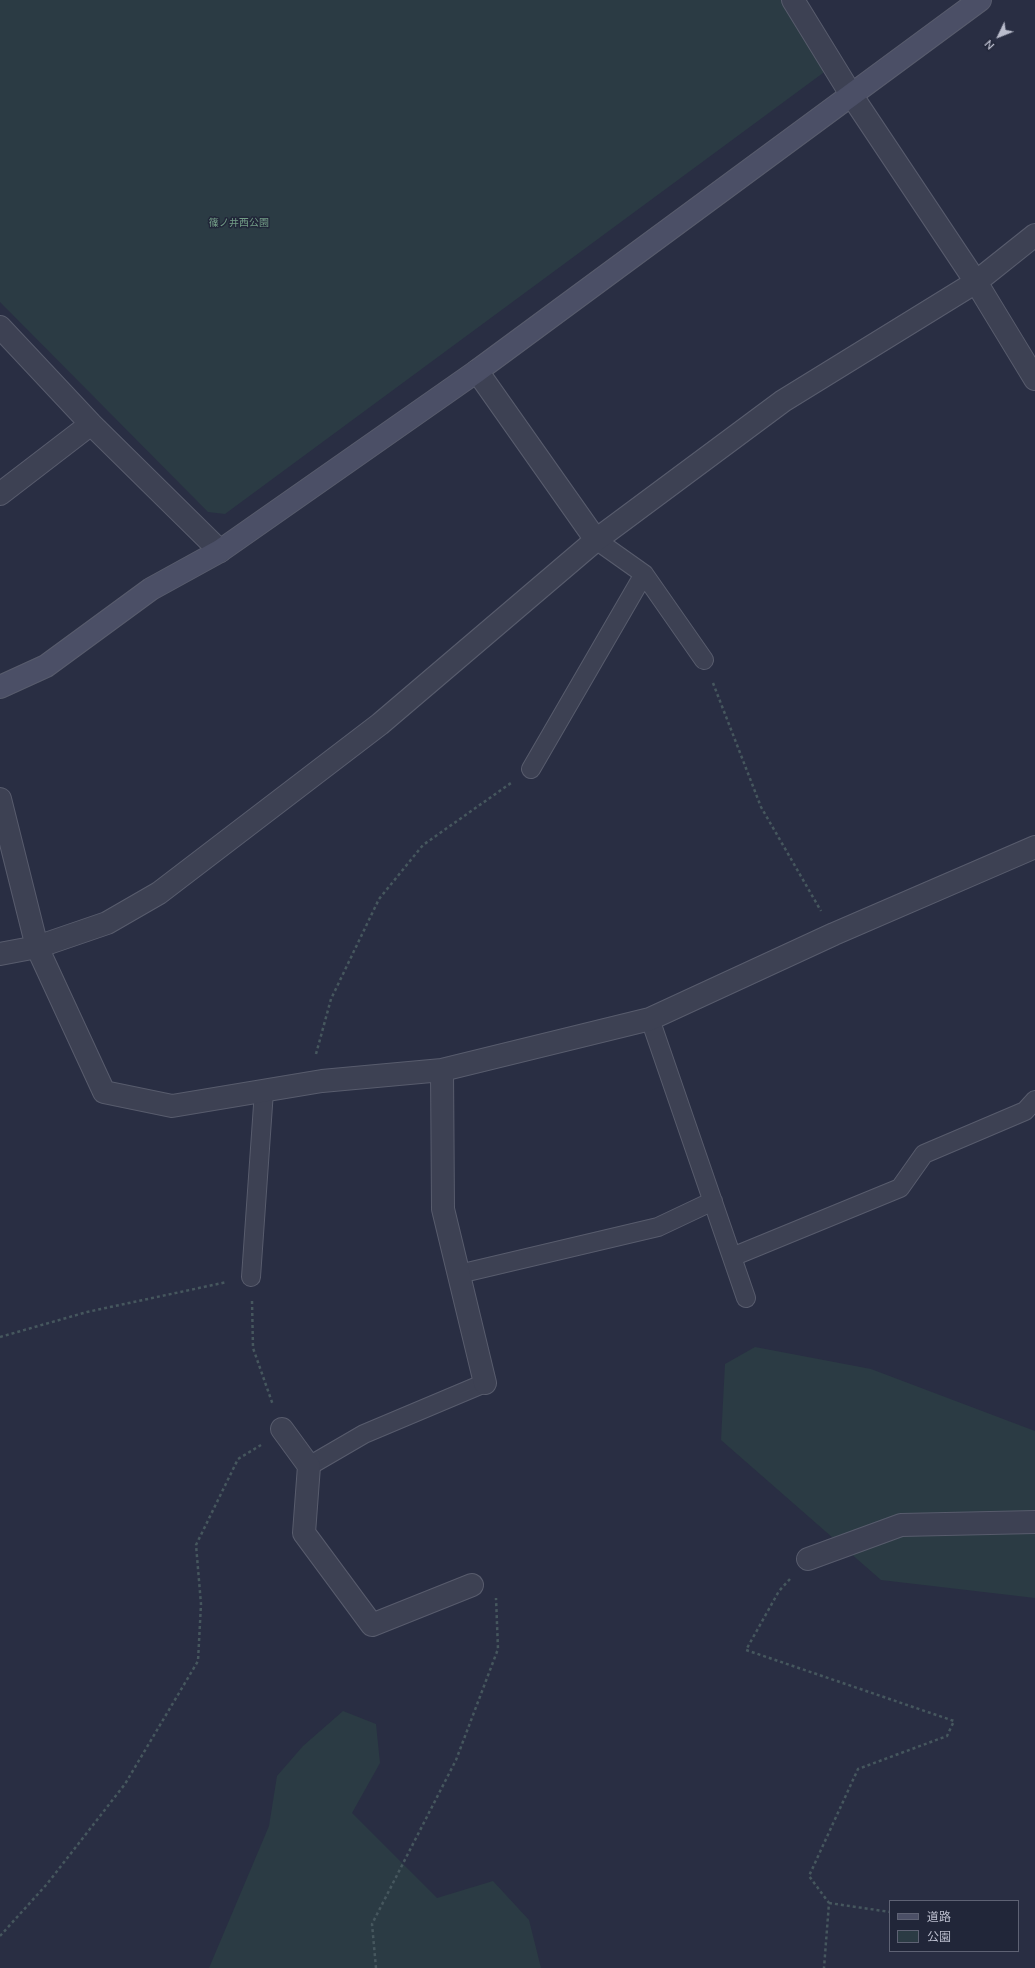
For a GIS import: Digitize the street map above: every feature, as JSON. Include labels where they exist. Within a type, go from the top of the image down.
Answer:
[{"type":"street","points":[[793,0],[852,96],[976,282],[1035,379]]},
{"type":"street","points":[[0,687],[46,666],[151,589],[220,551],[477,371],[852,96],[980,0]]},
{"type":"street","points":[[0,954],[37,947],[107,923],[159,893],[380,724],[596,540],[783,401],[976,282],[1035,235]]},
{"type":"street","points":[[0,327],[91,424],[220,551]]},
{"type":"street","points":[[477,371],[596,540]]},
{"type":"street","points":[[0,494],[91,424]]},
{"type":"street","points":[[0,799],[37,947],[104,1092],[172,1106],[322,1081],[442,1070],[650,1019],[834,934],[1035,847]]},
{"type":"street","points":[[442,1070],[443,1209],[485,1383]]},
{"type":"street","points":[[282,1429],[309,1466],[304,1534],[372,1625],[472,1585]]},
{"type":"street","points":[[808,1559],[901,1525],[1035,1522]]},
{"type":"lane","points":[[596,540],[644,574],[704,660]]},
{"type":"lane","points":[[531,769],[644,574]]},
{"type":"lane","points":[[650,1019],[746,1298]]},
{"type":"lane","points":[[251,1277],[264,1091]]},
{"type":"lane","points":[[732,1257],[900,1188],[924,1154],[1025,1112],[1035,1100]]},
{"type":"lane","points":[[458,1274],[658,1227],[713,1201]]},
{"type":"lane","points":[[309,1466],[364,1434],[485,1383]]},
{"type":"path","points":[[704,660],[761,808],[834,934]]},
{"type":"path","points":[[308,1084],[331,999],[379,899],[423,845],[531,769]]},
{"type":"path","points":[[0,1337],[87,1312],[251,1277],[253,1348],[282,1429],[280,1433],[238,1459],[196,1545],[201,1604],[198,1661],[125,1784],[47,1884],[0,1936]]},
{"type":"path","points":[[808,1559],[779,1591],[746,1650],[954,1721],[947,1736],[858,1769],[809,1876],[829,1903],[824,1968]]},
{"type":"path","points":[[376,1968],[372,1924],[456,1760],[498,1649],[496,1589],[472,1585]]},
{"type":"path","points":[[829,1903],[889,1912]]},
{"type":"green space","name":"篠ノ井西公園","points":[[0,0],[786,0],[827,55],[823,73],[225,514],[208,512],[0,302]]},
{"type":"green space","points":[[755,1347],[871,1369],[1035,1431],[1035,1598],[881,1580],[721,1440],[725,1364]]},
{"type":"green space","points":[[343,1711],[376,1724],[380,1763],[352,1813],[437,1898],[493,1881],[529,1920],[541,1968],[209,1968],[269,1826],[277,1776],[303,1746]]}]
